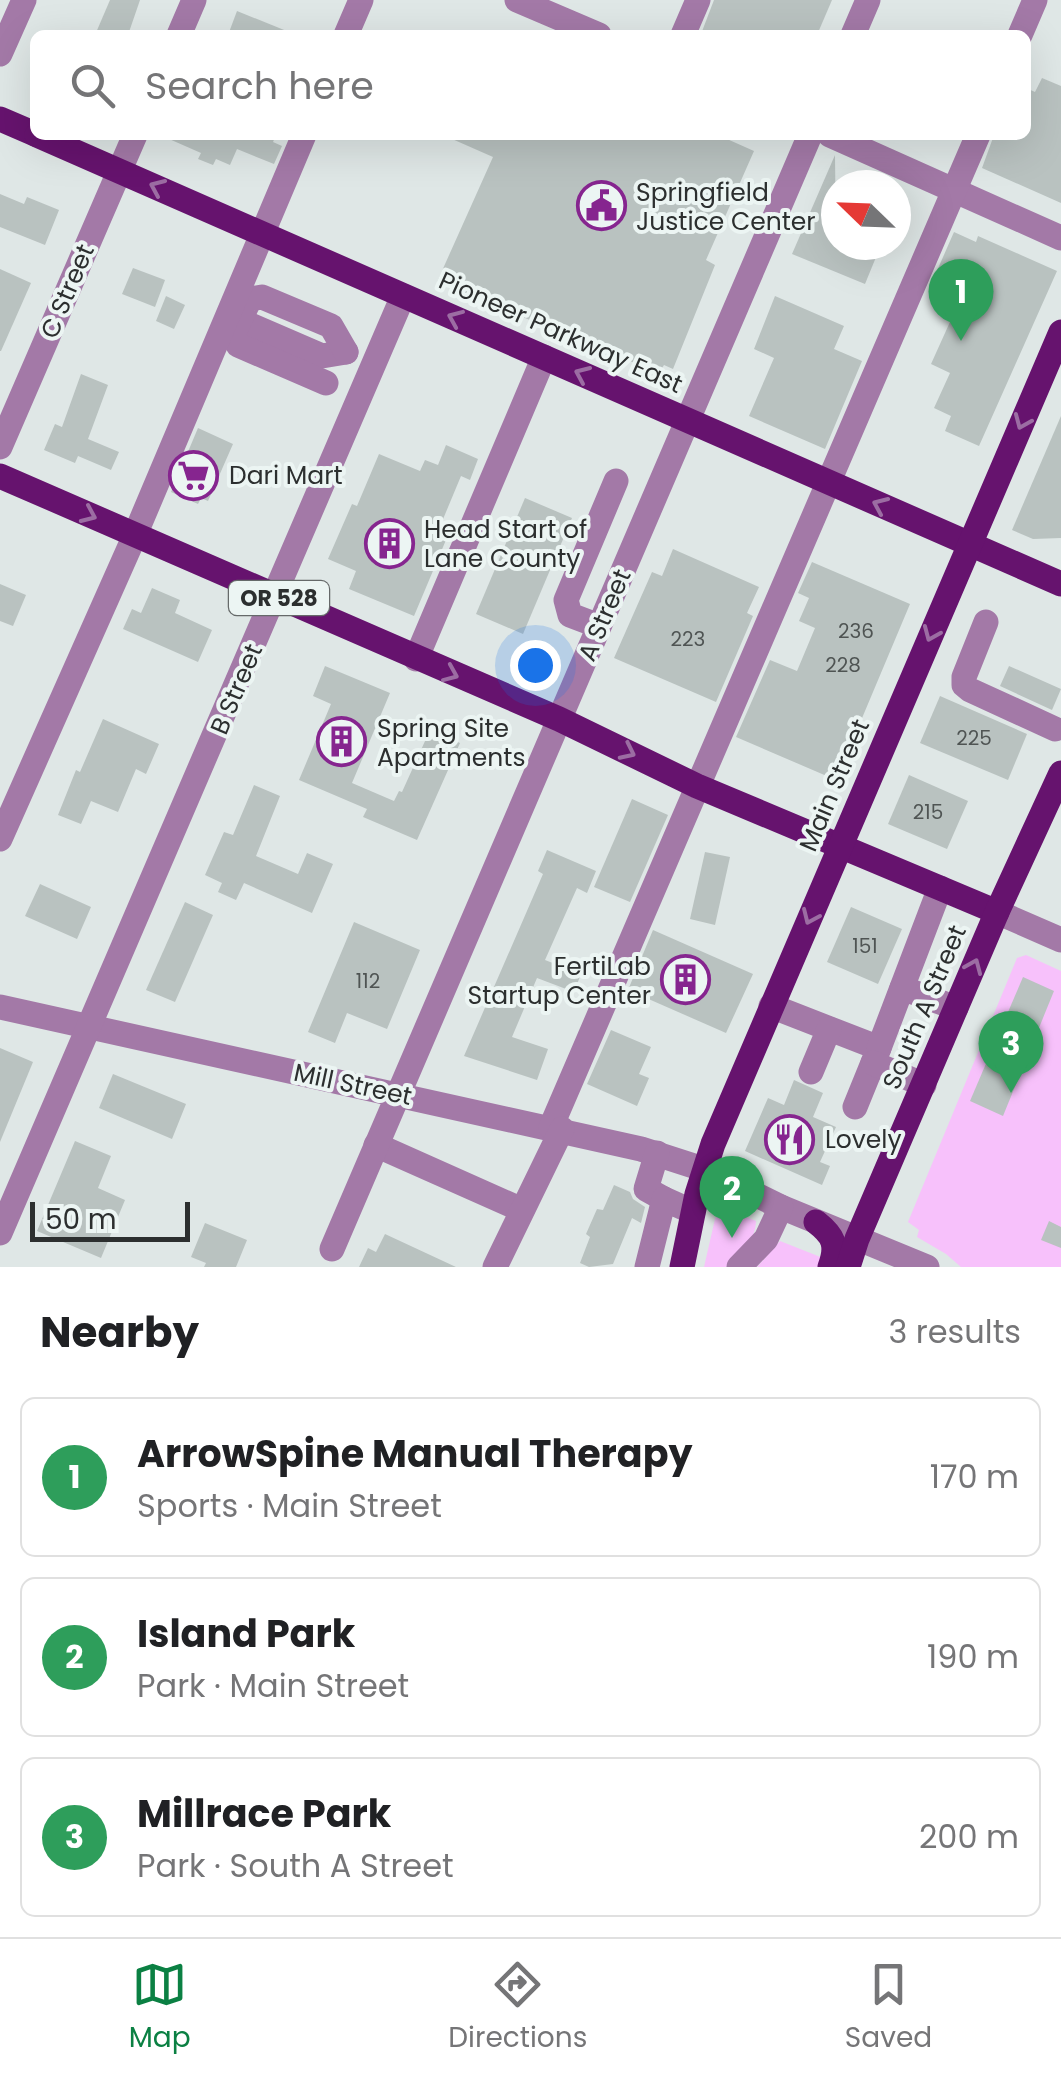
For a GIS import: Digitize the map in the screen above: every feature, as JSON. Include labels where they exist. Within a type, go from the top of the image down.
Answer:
[{"type":"main road","name":"Pioneer Parkway East","points":[[0,119],[30,132]]},
{"type":"main road","name":"Pioneer Parkway East","points":[[50,140],[1061,584]]},
{"type":"main road","name":"Main Street","points":[[682,1267],[704,1169],[1061,332]]},
{"type":"main road","name":"OR 528","points":[[0,476],[559,719],[697,786],[997,912]]},
{"type":"main road","name":"South A Street","points":[[848,1267],[997,912],[1061,774]]},
{"type":"main road","points":[[816,1222],[832,1235],[836,1244],[830,1267]]},
{"type":"street","points":[[0,54],[24,0]]},
{"type":"street","points":[[181,30],[194,0]]},
{"type":"street","points":[[348,30],[361,0]]},
{"type":"street","points":[[686,30],[698,0]]},
{"type":"street","points":[[855,30],[868,0]]},
{"type":"street","points":[[1022,30],[1035,0]]},
{"type":"street","points":[[525,2],[588,30]]},
{"type":"street","name":"C Street","points":[[0,447],[133,140]]},
{"type":"street","points":[[0,839],[302,140]]},
{"type":"street","name":"A Street","points":[[332,1249],[808,140]]},
{"type":"street","points":[[841,140],[1061,238]]},
{"type":"street","points":[[494,1267],[522,1210],[697,786],[976,140]]},
{"type":"street","name":"B Street","points":[[0,1233],[403,296]]},
{"type":"street","points":[[331,380],[244,349],[234,340],[250,299],[262,297],[330,326],[346,352]]},
{"type":"street","points":[[416,659],[544,357]]},
{"type":"street","points":[[599,626],[570,615],[566,600],[616,482]]},
{"type":"street","points":[[986,622],[964,685],[1055,729]]},
{"type":"street","points":[[855,1108],[940,888]]},
{"type":"street","points":[[997,912],[1061,940]]},
{"type":"street","points":[[902,988],[956,1008]]},
{"type":"street","points":[[772,1006],[829,1029],[924,1085]]},
{"type":"street","name":"Mill Street","points":[[0,1007],[556,1128],[657,1154],[704,1169],[816,1222],[927,1267]]},
{"type":"street","points":[[811,1072],[829,1029]]},
{"type":"street","points":[[376,1146],[522,1210]]},
{"type":"street","points":[[657,1154],[646,1189],[693,1212]]},
{"type":"street","points":[[647,1267],[664,1200]]},
{"type":"street","points":[[739,1267],[766,1239],[782,1207]]},
{"type":"shaded area","points":[[1026,955],[1061,971],[1061,1267],[961,1267],[917,1237],[919,1230],[908,1222],[1017,958]]},
{"type":"shaded area","points":[[723,1208],[756,1221],[753,1235],[726,1267],[704,1267],[715,1219]]},
{"type":"shaded area","points":[[780,1241],[823,1258],[820,1267],[757,1267]]},
{"type":"building","points":[[110,0],[140,0],[130,30],[97,30]]},
{"type":"building","points":[[714,0],[832,0],[819,30],[703,30]]},
{"type":"building","points":[[237,11],[284,30],[230,30]]},
{"type":"building","points":[[1042,78],[1061,86],[1061,203],[982,168],[992,140],[1031,140],[1031,90],[1035,92]]},
{"type":"building","points":[[171,140],[274,140],[282,146],[274,164],[237,149],[230,165],[216,159],[213,165],[198,159],[201,153]]},
{"type":"building","name":"Springfield Justice Center","points":[[454,140],[729,140],[754,151],[706,260],[715,265],[673,369],[664,365],[659,373],[437,282],[493,157]]},
{"type":"building","points":[[821,187],[821,260],[875,260],[865,284],[792,254]]},
{"type":"building","points":[[0,194],[24,204],[27,197],[59,210],[45,245],[0,227]]},
{"type":"building","points":[[954,232],[976,242],[978,236],[1057,271],[979,446],[945,431],[951,416],[934,408],[950,373],[931,364],[959,302],[929,289]]},
{"type":"building","points":[[133,268],[165,280],[155,307],[122,294]]},
{"type":"building","points":[[0,269],[31,283],[1,351],[0,351]]},
{"type":"building","points":[[166,296],[185,305],[174,329],[156,321]]},
{"type":"building","points":[[775,296],[844,326],[834,349],[862,361],[825,449],[749,416],[774,358],[754,349]]},
{"type":"building","points":[[81,374],[108,385],[88,439],[119,452],[111,470],[78,456],[75,463],[44,450],[55,424],[62,427]]},
{"type":"building","points":[[1061,416],[1061,538],[1033,539],[1012,530]]},
{"type":"building","name":"Dari Mart","points":[[198,428],[233,444],[208,501],[201,498],[198,504],[171,492]]},
{"type":"building","name":"Head Start of Lane County","points":[[446,445],[478,459],[470,480],[461,476],[441,524],[451,528],[414,616],[349,589],[356,571],[328,559],[379,454],[420,471],[425,460],[438,465]]},
{"type":"building","points":[[525,498],[572,518],[523,634],[476,614]]},
{"type":"building","points":[[673,549],[759,587],[747,613],[753,616],[716,702],[614,658],[652,572],[662,576]]},
{"type":"building","points":[[812,562],[910,604],[836,780],[736,737],[770,660],[797,671],[815,628],[799,621],[809,598],[798,593]]},
{"type":"building","points":[[0,584],[26,595],[13,626],[0,621]]},
{"type":"building","points":[[152,588],[180,600],[175,613],[212,630],[198,662],[123,629],[132,609],[141,613]]},
{"type":"building","points":[[325,666],[390,693],[352,783],[394,801],[402,792],[430,730],[460,743],[417,840],[363,817],[367,809],[299,780],[331,704],[313,696]]},
{"type":"building","points":[[1009,666],[1061,689],[1052,710],[1000,686]]},
{"type":"building","points":[[940,696],[1027,734],[1008,780],[920,743]]},
{"type":"building","points":[[103,719],[159,744],[146,774],[136,769],[118,812],[91,801],[81,824],[58,815]]},
{"type":"building","points":[[909,775],[968,801],[947,849],[888,824]]},
{"type":"building","points":[[254,785],[280,796],[256,856],[298,874],[307,853],[333,864],[312,913],[244,883],[236,900],[218,892],[222,883],[205,875],[224,832],[233,835]]},
{"type":"building","points":[[632,799],[668,815],[630,902],[594,887]]},
{"type":"building","points":[[547,850],[596,871],[587,893],[577,888],[545,960],[581,974],[574,992],[537,978],[512,1037],[548,1049],[537,1080],[464,1056],[543,874],[538,871]]},
{"type":"building","points":[[705,852],[730,857],[715,925],[690,919]]},
{"type":"building","points":[[40,884],[91,907],[77,939],[25,916]]},
{"type":"building","points":[[185,902],[213,915],[175,1002],[146,990]]},
{"type":"building","points":[[851,907],[902,929],[878,984],[827,962]]},
{"type":"building","points":[[354,922],[420,950],[387,1029],[347,1013],[335,1043],[308,1032]]},
{"type":"building","name":"FertiLab Startup Center","points":[[653,930],[753,974],[726,1033],[628,990]]},
{"type":"building","points":[[1023,977],[1054,991],[1003,1116],[970,1101]]},
{"type":"building","points":[[611,1030],[651,1047],[639,1074],[649,1078],[637,1106],[587,1084]]},
{"type":"building","points":[[0,1048],[33,1062],[0,1142]]},
{"type":"building","points":[[113,1074],[186,1104],[172,1139],[99,1108]]},
{"type":"building","name":"Lovely","points":[[794,1080],[823,1093],[813,1117],[836,1127],[820,1162],[830,1166],[822,1185],[745,1151],[768,1098],[784,1105]]},
{"type":"building","points":[[75,1141],[111,1156],[98,1188],[125,1200],[101,1258],[37,1231]]},
{"type":"building","points":[[614,1185],[630,1192],[645,1207],[641,1223],[632,1218],[613,1264],[589,1267],[580,1263],[590,1237],[586,1234]]},
{"type":"building","points":[[1049,1221],[1061,1227],[1061,1248],[1041,1240]]},
{"type":"building","points":[[205,1223],[247,1240],[236,1267],[204,1267],[206,1263],[191,1257]]},
{"type":"building","points":[[385,1234],[456,1267],[359,1267],[368,1248],[376,1252]]},
{"type":"place","name":"Springfield Justice Center","points":[[601,206]]},
{"type":"place","name":"ArrowSpine Manual Therapy","points":[[961,341]]},
{"type":"place","name":"Dari Mart","points":[[194,475]]},
{"type":"place","name":"Head Start of Lane County","points":[[389,543]]},
{"type":"place","name":"Spring Site Apartments","points":[[342,742]]},
{"type":"place","name":"FertiLab Startup Center","points":[[686,980]]},
{"type":"place","name":"Millrace Park","points":[[1011,1093]]},
{"type":"place","name":"Lovely","points":[[790,1139]]},
{"type":"place","name":"Island Park","points":[[732,1238]]}]
